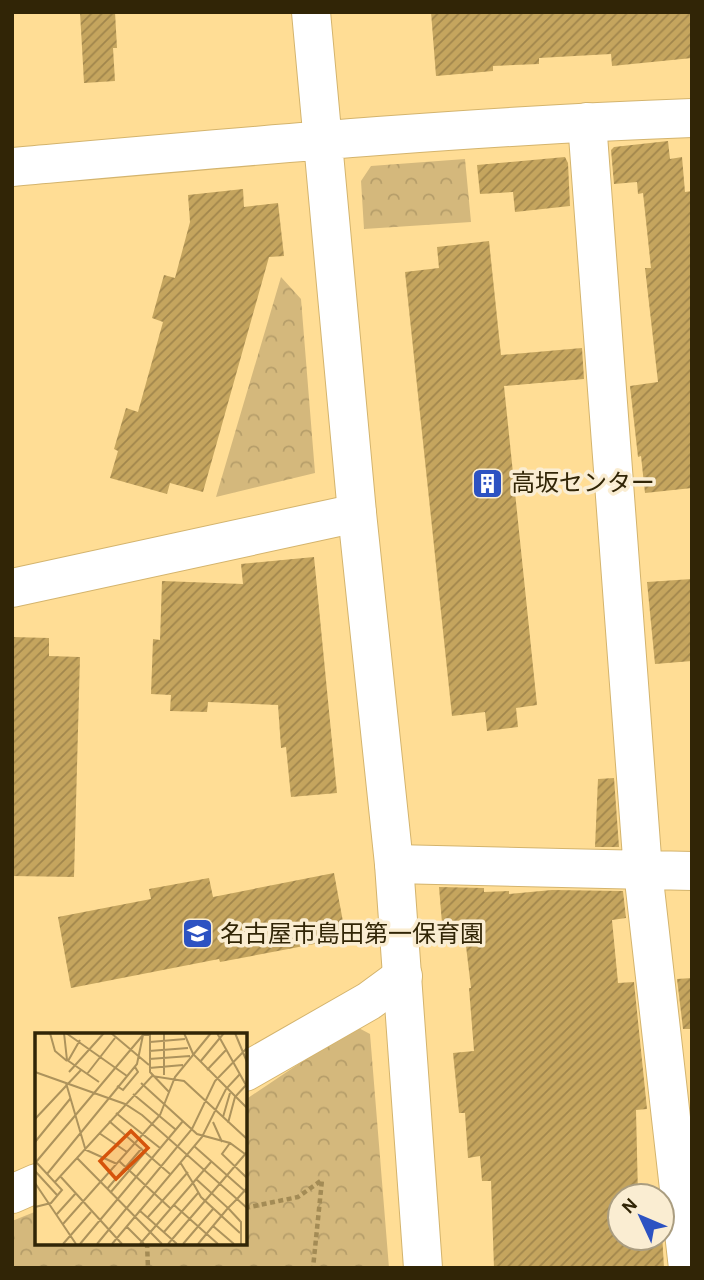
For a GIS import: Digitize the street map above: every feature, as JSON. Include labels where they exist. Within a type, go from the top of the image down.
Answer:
[{"type":"street","points":[[311,12],[394,864],[423,1268]]},
{"type":"street","points":[[12,167],[322,140],[587,122],[692,118]]},
{"type":"street","points":[[587,122],[643,871],[688,1268]]},
{"type":"street","points":[[12,588],[358,513]]},
{"type":"street","points":[[394,864],[692,871]]},
{"type":"street","points":[[247,1071],[369,1001],[403,976]]},
{"type":"street","points":[[12,1194],[35,1184]]},
{"type":"path","points":[[247,1208],[298,1197],[322,1180],[313,1268]]},
{"type":"path","points":[[147,1245],[148,1268]]},
{"type":"green space","points":[[465,159],[471,222],[364,229],[361,181],[371,166]]},
{"type":"green space","points":[[281,277],[301,299],[315,473],[216,497]]},
{"type":"green space","points":[[355,1026],[370,1034],[389,1268],[12,1268],[12,1221],[35,1212],[35,1245],[247,1245],[247,1099]]},
{"type":"building","points":[[80,12],[115,12],[115,81],[84,83]]},
{"type":"building","points":[[431,12],[692,12],[692,58],[612,66],[611,54],[539,58],[539,64],[493,66],[493,71],[436,76]]},
{"type":"building","points":[[668,141],[670,159],[682,157],[685,192],[692,191],[692,488],[645,493],[630,386],[658,382],[645,268],[651,268],[643,193],[638,194],[637,182],[614,184],[611,150],[614,147]]},
{"type":"building","points":[[565,157],[568,163],[570,206],[515,212],[513,192],[480,194],[477,165]]},
{"type":"building","points":[[243,189],[244,207],[278,203],[284,256],[269,257],[203,492],[170,483],[167,494],[110,478],[118,451],[114,449],[126,408],[138,412],[163,322],[152,318],[164,275],[175,278],[190,222],[188,195]]},
{"type":"building","points":[[489,241],[501,355],[582,348],[584,379],[504,386],[537,705],[516,708],[518,727],[487,731],[485,712],[452,716],[405,272],[439,268],[437,247]]},
{"type":"building","points":[[314,557],[337,793],[291,797],[286,747],[281,748],[278,705],[208,702],[207,712],[170,711],[171,695],[151,694],[153,639],[160,640],[162,581],[243,584],[241,564]]},
{"type":"building","points":[[692,579],[692,661],[655,664],[647,582]]},
{"type":"building","points":[[12,637],[49,638],[49,656],[80,657],[74,877],[12,876]]},
{"type":"building","points":[[614,778],[619,847],[595,847],[598,779]]},
{"type":"building","points":[[334,873],[346,938],[71,988],[58,917],[151,899],[149,889],[209,878],[213,897]]},
{"type":"building","points":[[439,887],[484,888],[484,892],[509,891],[509,894],[552,890],[623,891],[626,918],[612,920],[618,983],[634,982],[647,1109],[636,1110],[638,1182],[606,1182],[606,1252],[663,1252],[664,1268],[494,1268],[491,1181],[482,1181],[480,1156],[468,1158],[465,1113],[459,1113],[453,1053],[474,1051],[471,988],[463,921],[442,923]]},
{"type":"building","points":[[692,978],[692,1029],[683,1029],[677,979]]},
{"type":"place","name":"高坂センター","points":[[488,483]]},
{"type":"place","name":"名古屋市島田第一保育園","points":[[197,934]]}]
